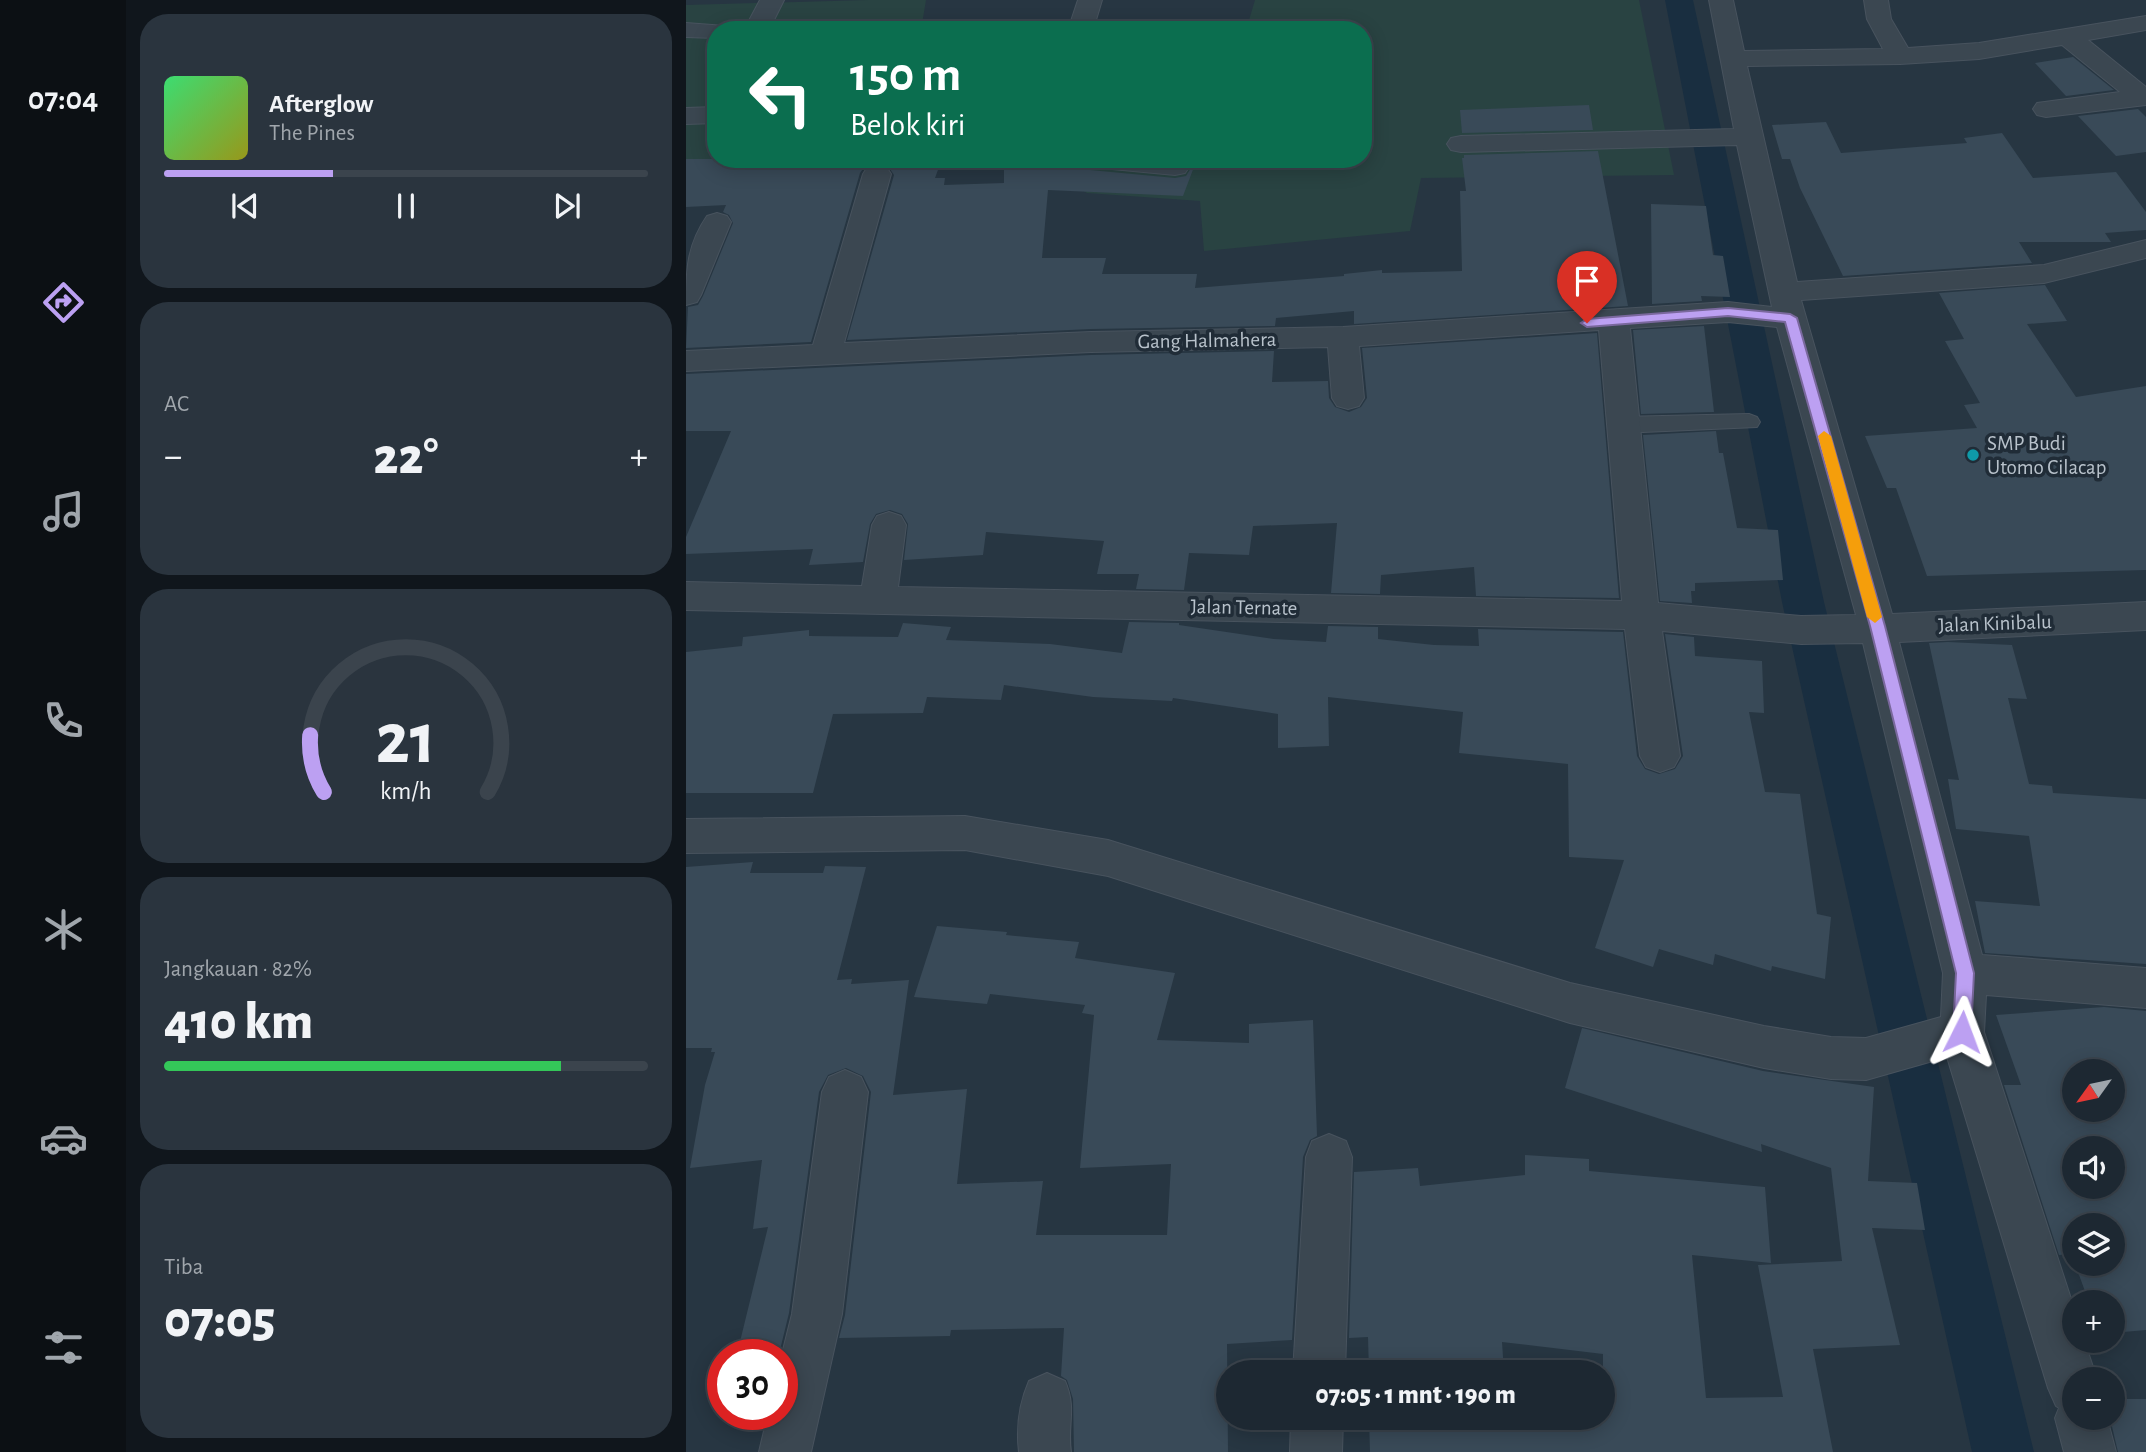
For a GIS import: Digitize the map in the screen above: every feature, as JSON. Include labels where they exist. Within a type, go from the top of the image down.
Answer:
[{"type":"street","points":[[761,21],[772,0]]},
{"type":"street","points":[[1083,21],[1090,0]]},
{"type":"street","points":[[1721,0],[1734,59],[1740,137],[1781,308],[1861,627],[1965,973],[1946,1036],[2066,1367]]},
{"type":"street","points":[[1876,0],[1879,19],[1900,56]]},
{"type":"street","points":[[1734,59],[1900,56],[1979,51],[2146,23]]},
{"type":"street","points":[[686,30],[707,31]]},
{"type":"street","points":[[2068,37],[2144,97]]},
{"type":"street","points":[[2046,109],[2144,97]]},
{"type":"street","points":[[686,116],[707,116]]},
{"type":"street","points":[[1461,144],[1740,137]]},
{"type":"street","points":[[825,356],[877,174]]},
{"type":"street","points":[[686,295],[717,222]]},
{"type":"street","name":"Gang Halmahera","points":[[686,361],[1091,342],[1343,337],[1614,321],[1781,308],[2044,274],[2146,249]]},
{"type":"street","points":[[1614,321],[1620,425],[1660,756]]},
{"type":"street","points":[[1343,337],[1348,398]]},
{"type":"street","points":[[878,601],[889,526]]},
{"type":"street","name":"Jalan Ternate","points":[[686,596],[1641,615],[1801,630]]},
{"type":"street","name":"Jalan Kinibalu","points":[[1801,630],[2146,616]]},
{"type":"street","points":[[686,836],[965,833],[1025,842],[1108,858],[1570,1003],[1764,1047],[1831,1058],[1867,1059],[1946,1036]]},
{"type":"street","points":[[1965,973],[2146,988]]},
{"type":"street","points":[[785,1452],[817,1314],[845,1092]]},
{"type":"street","points":[[1320,1360],[1329,1157]]},
{"type":"street","points":[[1045,1452],[1043,1437],[1047,1399]]},
{"type":"street","points":[[1315,1452],[1316,1430]]},
{"type":"street","points":[[2084,1430],[2090,1452]]},
{"type":"lane","points":[[1620,425],[1749,422]]},
{"type":"green space","points":[[926,0],[922,21],[707,21],[707,159],[686,160],[686,5]]},
{"type":"green space","points":[[1255,0],[1639,0],[1674,175],[1421,178],[1410,231],[1204,251],[1200,201],[1087,193],[1047,168],[1372,168],[1372,21],[1249,21]]},
{"type":"building","points":[[2073,57],[2114,90],[2066,96],[2035,63]]},
{"type":"building","points":[[1589,105],[1593,130],[1462,133],[1460,110]]},
{"type":"building","points":[[2138,109],[2146,117],[2146,152],[2116,156],[2078,116]]},
{"type":"building","points":[[1826,122],[1841,153],[1967,143],[1964,138],[2002,133],[2033,178],[2116,172],[2146,212],[2146,230],[2105,233],[2111,242],[2019,242],[2032,263],[1843,276],[1800,188],[1790,159],[1782,159],[1772,125]]},
{"type":"building","points":[[1598,151],[1628,306],[1354,324],[1354,311],[1276,318],[1275,326],[1091,329],[847,340],[894,175],[889,168],[939,168],[935,178],[945,178],[944,185],[1004,183],[1004,168],[1080,168],[1175,178],[1186,176],[1194,168],[1183,196],[1048,190],[1042,258],[1106,258],[1102,274],[1197,274],[1195,288],[1344,276],[1382,270],[1382,273],[1462,271],[1460,191],[1466,191],[1462,158],[1464,155]]},
{"type":"building","points":[[686,159],[707,159],[707,168],[864,168],[811,342],[686,348],[688,307],[698,305],[703,296],[733,223],[729,215],[723,212],[726,205],[686,207]]},
{"type":"building","points":[[1651,204],[1706,206],[1713,255],[1723,256],[1730,297],[1701,296],[1702,301],[1652,304]]},
{"type":"building","points":[[2045,285],[2067,321],[2027,324],[2076,397],[2146,386],[2146,570],[1927,576],[1896,488],[1887,488],[1865,436],[1977,428],[1964,405],[1980,403],[1945,341],[1964,339],[1939,293]]},
{"type":"building","points":[[1704,326],[1714,412],[1641,414],[1633,330]]},
{"type":"building","points":[[1597,333],[1619,598],[1476,596],[1474,567],[1381,575],[1380,594],[1331,593],[1337,523],[1253,526],[1249,555],[1189,553],[1184,590],[1136,589],[1139,574],[1097,574],[1104,541],[986,532],[983,555],[904,560],[908,524],[902,514],[890,510],[876,514],[870,524],[863,562],[809,565],[813,549],[686,554],[686,537],[731,431],[686,431],[686,374],[1091,355],[1274,351],[1272,382],[1328,381],[1329,398],[1335,407],[1349,412],[1361,407],[1367,398],[1362,348]]},
{"type":"building","points":[[1716,431],[1719,453],[1723,453],[1737,528],[1778,530],[1783,580],[1695,583],[1695,591],[1691,591],[1692,603],[1660,601],[1643,435]]},
{"type":"building","points":[[1129,622],[1179,623],[1274,639],[1326,642],[1328,626],[1378,627],[1378,639],[1434,645],[1479,646],[1478,629],[1623,632],[1637,756],[1645,769],[1659,774],[1675,769],[1683,756],[1665,634],[1694,637],[1695,656],[1762,661],[1764,713],[1749,712],[1765,792],[1800,794],[1817,914],[1831,917],[1825,979],[1772,966],[1771,971],[1715,954],[1713,965],[1659,949],[1653,967],[1595,948],[1624,860],[1569,857],[1568,764],[1459,753],[1463,712],[1328,697],[1329,746],[1278,748],[1278,714],[1173,698],[1172,701],[1093,697],[1004,685],[1001,700],[927,697],[923,713],[833,714],[813,793],[686,793],[686,652],[742,646],[743,637],[809,630],[809,636],[898,637],[903,623],[951,627],[946,640],[1050,644],[1122,653]]},
{"type":"building","points":[[1929,643],[2012,645],[2027,699],[2008,698],[2029,784],[2052,786],[2053,793],[2146,799],[2146,964],[1985,953],[1975,901],[2040,906],[2029,836],[1956,829],[1948,779],[1959,780]]},
{"type":"building","points":[[753,862],[750,873],[823,873],[825,866],[866,867],[837,980],[852,979],[851,984],[909,980],[893,1095],[967,1089],[957,1184],[1043,1181],[1036,1235],[1167,1235],[1171,1164],[1080,1168],[1094,1015],[1082,1013],[1085,1005],[990,994],[987,1004],[914,997],[937,926],[1079,942],[1075,958],[1175,973],[1157,1040],[1249,1043],[1249,1024],[1313,1020],[1317,1136],[1310,1140],[1303,1157],[1292,1340],[1227,1344],[1227,1360],[1216,1360],[1216,1430],[1228,1430],[1228,1452],[1074,1452],[1073,1399],[1067,1380],[1061,1376],[1064,1328],[951,1330],[950,1336],[839,1338],[845,1315],[871,1092],[863,1076],[846,1068],[828,1075],[819,1092],[789,1313],[783,1339],[741,1339],[768,1227],[753,1229],[762,1160],[690,1168],[705,1085],[715,1052],[711,1052],[712,1048],[686,1048],[686,867]]},
{"type":"building","points":[[2104,1007],[2146,1011],[2146,1330],[2125,1332],[2125,1290],[2085,1290],[2079,1276],[2125,1276],[2125,1213],[2062,1213],[2062,1255],[2059,1255],[2004,1085],[2021,1085],[1996,1015]]},
{"type":"building","points":[[1582,1028],[1763,1071],[1874,1087],[1868,1181],[1917,1183],[1925,1230],[1872,1228],[1900,1345],[1813,1349],[1833,1452],[1370,1452],[1369,1430],[1615,1430],[1615,1360],[1603,1360],[1603,1354],[1502,1342],[1503,1360],[1369,1360],[1368,1337],[1349,1338],[1354,1172],[1418,1168],[1420,1186],[1525,1175],[1525,1155],[1589,1159],[1589,1171],[1765,1187],[1771,1263],[1692,1255],[1706,1398],[1783,1397],[1758,1265],[1842,1261],[1831,1168],[1761,1144],[1762,1152],[1565,1088]]},
{"type":"building","points":[[2125,1399],[2146,1399],[2146,1452],[2118,1452],[2113,1430],[2125,1430]]},
{"type":"waterway","points":[[1679,0],[1803,602],[2003,1452]]},
{"type":"slow traffic","points":[[1824,436],[1875,617]]},
{"type":"place","name":"SMP Budi Utomo Cilacap","points":[[1973,455]]},
{"type":"route","points":[[1587,323],[1728,312],[1790,318],[1877,626],[1965,973],[1962,1032]]}]
